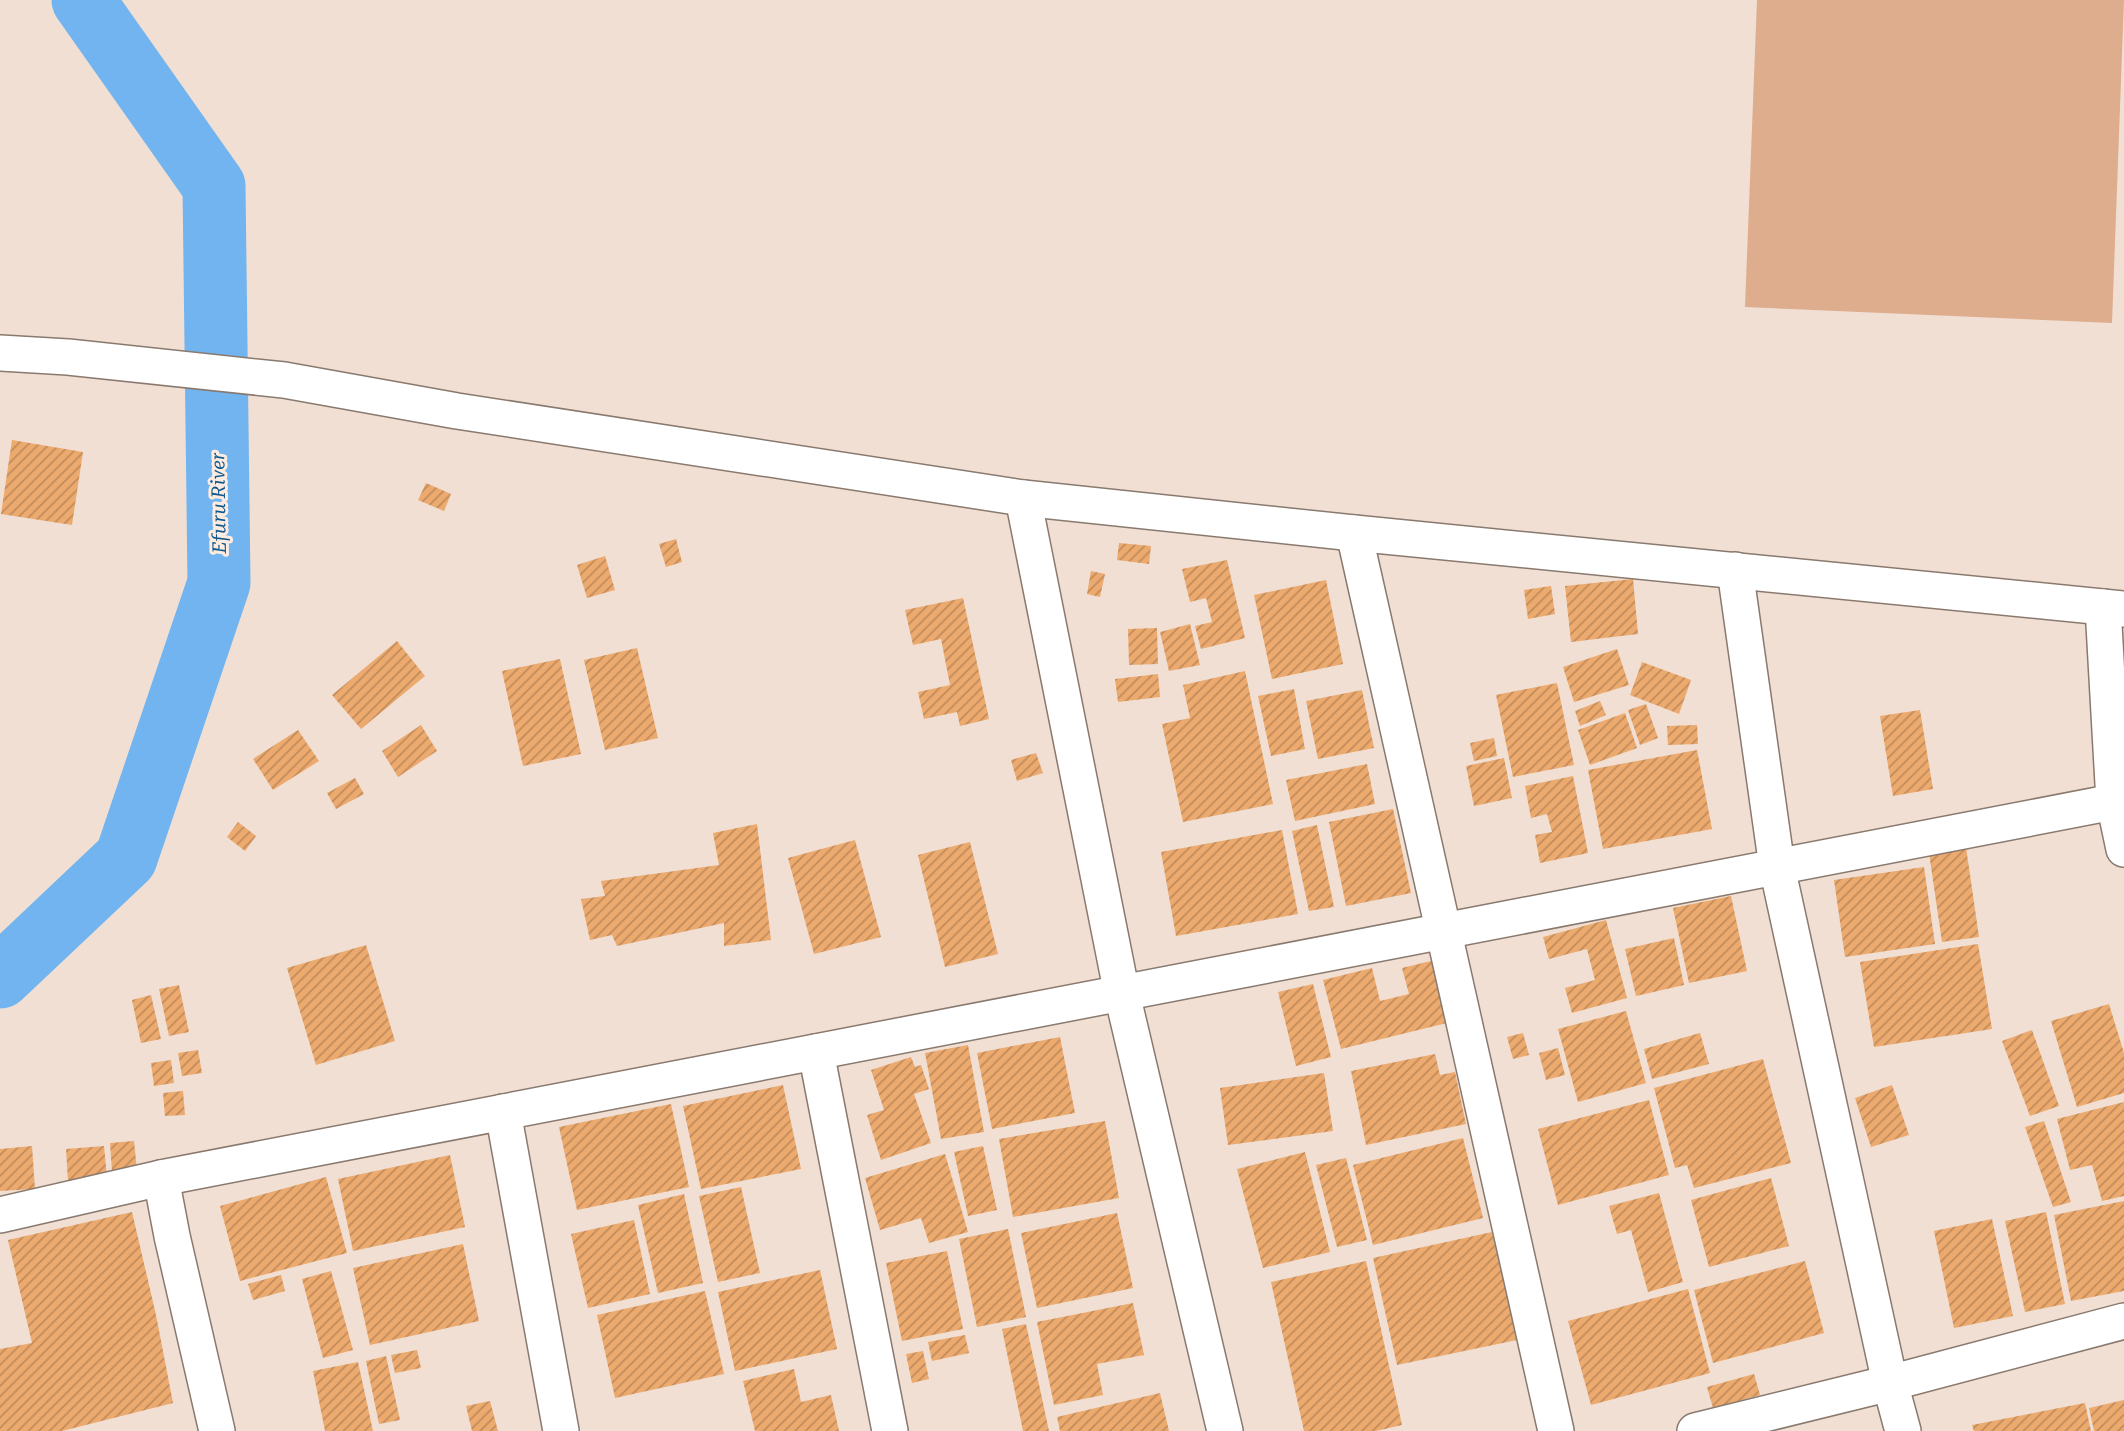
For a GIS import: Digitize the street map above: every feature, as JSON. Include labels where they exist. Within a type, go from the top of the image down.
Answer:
[{"type":"street","points":[[0,354],[68,357],[284,380],[457,411],[1023,498],[2114,608],[2119,801],[2124,849]]},
{"type":"street","points":[[1023,498],[1122,993],[1225,1431]]},
{"type":"street","points":[[1354,533],[1556,1431]]},
{"type":"street","points":[[1735,570],[1777,867],[1890,1383],[1903,1431]]},
{"type":"street","points":[[0,1215],[161,1178],[2119,801]]},
{"type":"street","points":[[816,1052],[890,1431]]},
{"type":"street","points":[[503,1112],[561,1431]]},
{"type":"street","points":[[161,1178],[217,1431]]},
{"type":"street","points":[[1695,1431],[2124,1321]]},
{"type":"shaded area","points":[[1757,0],[2124,0],[2112,323],[1745,307]]},
{"type":"building","points":[[12,440],[83,452],[72,525],[1,514]]},
{"type":"building","points":[[426,483],[451,494],[444,511],[418,500]]},
{"type":"building","points":[[676,539],[682,562],[666,567],[659,544]]},
{"type":"building","points":[[1119,543],[1151,546],[1149,564],[1117,560]]},
{"type":"building","points":[[605,556],[615,590],[587,598],[577,565]]},
{"type":"building","points":[[1227,560],[1245,638],[1201,649],[1195,626],[1212,622],[1206,598],[1190,602],[1182,569]]},
{"type":"building","points":[[1091,571],[1105,574],[1100,597],[1087,594]]},
{"type":"building","points":[[1633,579],[1638,634],[1571,642],[1565,586]]},
{"type":"building","points":[[1326,580],[1343,664],[1272,679],[1254,595]]},
{"type":"building","points":[[1551,586],[1555,614],[1528,619],[1524,590]]},
{"type":"building","points":[[963,598],[989,719],[960,726],[957,712],[924,719],[918,692],[950,685],[941,639],[913,645],[905,610]]},
{"type":"building","points":[[1190,624],[1200,665],[1169,671],[1160,632]]},
{"type":"building","points":[[1157,628],[1158,664],[1129,665],[1128,629]]},
{"type":"building","points":[[397,641],[425,676],[361,729],[332,695]]},
{"type":"building","points":[[637,648],[658,738],[605,750],[584,660]]},
{"type":"building","points":[[1617,649],[1629,685],[1574,702],[1563,667]]},
{"type":"building","points":[[560,659],[581,754],[523,766],[502,671]]},
{"type":"building","points":[[1642,662],[1691,680],[1679,714],[1630,695]]},
{"type":"building","points":[[1245,671],[1273,804],[1183,822],[1162,724],[1190,718],[1183,685]]},
{"type":"building","points":[[1158,674],[1160,697],[1118,702],[1115,679]]},
{"type":"building","points":[[1557,683],[1574,765],[1513,777],[1496,695]]},
{"type":"building","points":[[1294,689],[1305,749],[1271,756],[1258,696]]},
{"type":"building","points":[[1362,690],[1374,748],[1318,759],[1306,701]]},
{"type":"building","points":[[1600,701],[1606,715],[1580,726],[1575,711]]},
{"type":"building","points":[[1646,704],[1658,738],[1640,745],[1628,710]]},
{"type":"building","points":[[1920,710],[1933,789],[1893,796],[1880,716]]},
{"type":"building","points":[[1625,713],[1637,748],[1590,765],[1578,730]]},
{"type":"building","points":[[421,725],[437,751],[398,777],[382,751]]},
{"type":"building","points":[[1697,725],[1698,744],[1668,745],[1667,726]]},
{"type":"building","points":[[298,730],[319,761],[273,790],[253,759]]},
{"type":"building","points":[[1494,738],[1497,756],[1474,761],[1470,743]]},
{"type":"building","points":[[1697,750],[1712,829],[1603,849],[1588,770]]},
{"type":"building","points":[[1036,753],[1043,773],[1017,781],[1011,760]]},
{"type":"building","points":[[1504,758],[1512,798],[1474,806],[1466,766]]},
{"type":"building","points":[[1367,764],[1375,804],[1295,821],[1286,780]]},
{"type":"building","points":[[1573,776],[1588,853],[1540,863],[1535,835],[1552,832],[1547,814],[1531,818],[1525,786]]},
{"type":"building","points":[[355,778],[364,794],[336,809],[327,793]]},
{"type":"building","points":[[1393,809],[1411,893],[1346,906],[1329,822]]},
{"type":"building","points":[[238,822],[256,836],[245,851],[227,837]]},
{"type":"building","points":[[757,824],[771,940],[724,946],[724,923],[617,946],[612,935],[590,940],[581,899],[605,896],[601,881],[719,865],[713,833]]},
{"type":"building","points":[[1317,825],[1334,907],[1309,911],[1292,831]]},
{"type":"building","points":[[1282,830],[1298,914],[1176,936],[1161,852]]},
{"type":"building","points":[[855,840],[881,937],[814,954],[788,858]]},
{"type":"building","points":[[970,842],[998,954],[945,967],[918,855]]},
{"type":"building","points":[[1966,847],[1979,937],[1942,942],[1929,853]]},
{"type":"building","points":[[1924,867],[1935,944],[1845,957],[1834,880]]},
{"type":"building","points":[[1731,896],[1747,971],[1689,983],[1673,908]]},
{"type":"building","points":[[1606,920],[1627,998],[1572,1013],[1565,988],[1595,980],[1587,949],[1549,959],[1543,937]]},
{"type":"building","points":[[1674,938],[1684,985],[1636,996],[1625,949]]},
{"type":"building","points":[[1978,944],[1992,1029],[1874,1047],[1860,962]]},
{"type":"building","points":[[366,945],[395,1041],[316,1065],[287,968]]},
{"type":"building","points":[[1435,960],[1451,1022],[1341,1049],[1323,980],[1372,968],[1380,1001],[1409,994],[1402,968]]},
{"type":"building","points":[[1313,984],[1331,1057],[1296,1066],[1278,992]]},
{"type":"building","points":[[179,985],[189,1032],[169,1036],[159,989]]},
{"type":"building","points":[[151,995],[161,1039],[141,1043],[132,1000]]},
{"type":"building","points":[[2109,1004],[2124,1053],[2124,1093],[2077,1107],[2051,1021]]},
{"type":"building","points":[[1626,1011],[1646,1083],[1578,1102],[1558,1029]]},
{"type":"building","points":[[2032,1030],[2059,1106],[2030,1116],[2002,1041]]},
{"type":"building","points":[[1523,1033],[1529,1055],[1513,1059],[1507,1037]]},
{"type":"building","points":[[1700,1033],[1709,1064],[1652,1079],[1644,1049]]},
{"type":"building","points":[[1060,1037],[1075,1113],[992,1129],[977,1053]]},
{"type":"building","points":[[968,1045],[984,1132],[941,1139],[925,1053]]},
{"type":"building","points":[[1558,1048],[1565,1075],[1546,1080],[1539,1053]]},
{"type":"building","points":[[198,1050],[202,1073],[182,1076],[178,1053]]},
{"type":"building","points":[[1435,1054],[1440,1075],[1455,1072],[1466,1124],[1366,1145],[1351,1071]]},
{"type":"building","points":[[911,1057],[915,1067],[921,1065],[929,1089],[914,1094],[931,1143],[881,1160],[867,1115],[884,1110],[871,1070]]},
{"type":"building","points":[[1763,1059],[1791,1163],[1694,1188],[1687,1165],[1675,1168],[1654,1088]]},
{"type":"building","points":[[171,1060],[174,1083],[154,1086],[151,1063]]},
{"type":"building","points":[[1324,1073],[1333,1131],[1228,1145],[1220,1088]]},
{"type":"building","points":[[783,1085],[801,1169],[701,1189],[683,1106]]},
{"type":"building","points":[[1892,1085],[1909,1135],[1871,1147],[1855,1098]]},
{"type":"building","points":[[183,1091],[185,1115],[165,1116],[163,1093]]},
{"type":"building","points":[[1649,1100],[1669,1175],[1558,1205],[1538,1129]]},
{"type":"building","points":[[2124,1102],[2124,1196],[2102,1201],[2092,1165],[2070,1170],[2057,1119]]},
{"type":"building","points":[[671,1104],[689,1187],[577,1210],[559,1127]]},
{"type":"building","points":[[1105,1121],[1119,1198],[1013,1217],[999,1139]]},
{"type":"building","points":[[2044,1121],[2071,1202],[2053,1207],[2025,1127]]},
{"type":"building","points":[[1463,1138],[1483,1218],[1373,1245],[1353,1165]]},
{"type":"building","points":[[134,1141],[137,1170],[112,1172],[110,1143]]},
{"type":"building","points":[[32,1146],[35,1189],[0,1191],[0,1149]]},
{"type":"building","points":[[104,1146],[107,1177],[68,1181],[66,1149]]},
{"type":"building","points":[[983,1146],[997,1210],[968,1216],[954,1152]]},
{"type":"building","points":[[1305,1152],[1330,1252],[1263,1268],[1237,1169]]},
{"type":"building","points":[[945,1154],[968,1232],[929,1243],[921,1218],[880,1230],[865,1178]]},
{"type":"building","points":[[450,1155],[465,1227],[353,1251],[338,1179]]},
{"type":"building","points":[[1346,1158],[1367,1240],[1337,1247],[1316,1165]]},
{"type":"building","points":[[326,1177],[347,1253],[240,1281],[220,1206]]},
{"type":"building","points":[[1771,1178],[1789,1246],[1709,1267],[1691,1200]]},
{"type":"building","points":[[741,1187],[760,1273],[718,1282],[699,1196]]},
{"type":"building","points":[[1659,1193],[1683,1282],[1648,1292],[1631,1230],[1617,1234],[1609,1206]]},
{"type":"building","points":[[684,1194],[703,1283],[658,1293],[638,1205]]},
{"type":"building","points":[[2124,1201],[2124,1291],[2071,1301],[2054,1215]]},
{"type":"building","points":[[132,1212],[173,1403],[62,1431],[0,1431],[0,1349],[32,1343],[8,1240]]},
{"type":"building","points":[[2046,1212],[2065,1304],[2025,1312],[2005,1221]]},
{"type":"building","points":[[1117,1213],[1133,1288],[1037,1308],[1021,1233]]},
{"type":"building","points":[[1992,1219],[2013,1316],[1954,1328],[1934,1231]]},
{"type":"building","points":[[634,1220],[650,1294],[588,1308],[571,1234]]},
{"type":"building","points":[[1008,1229],[1026,1317],[977,1327],[959,1239]]},
{"type":"building","points":[[1492,1232],[1517,1340],[1397,1365],[1373,1258]]},
{"type":"building","points":[[463,1244],[479,1321],[370,1345],[353,1268]]},
{"type":"building","points":[[947,1251],[963,1329],[902,1341],[886,1263]]},
{"type":"building","points":[[1366,1261],[1402,1425],[1376,1431],[1304,1431],[1271,1282]]},
{"type":"building","points":[[1805,1261],[1824,1333],[1713,1363],[1694,1290]]},
{"type":"building","points":[[820,1270],[837,1349],[735,1371],[718,1292]]},
{"type":"building","points":[[331,1271],[353,1350],[323,1358],[302,1279]]},
{"type":"building","points":[[281,1275],[285,1291],[253,1300],[248,1284]]},
{"type":"building","points":[[1688,1289],[1710,1373],[1591,1405],[1568,1321]]},
{"type":"building","points":[[705,1291],[724,1374],[615,1398],[597,1315]]},
{"type":"building","points":[[1133,1303],[1144,1355],[1097,1364],[1103,1395],[1054,1405],[1037,1322]]},
{"type":"building","points":[[1026,1324],[1049,1431],[1023,1431],[1002,1329]]},
{"type":"building","points":[[965,1335],[969,1353],[932,1361],[928,1342]]},
{"type":"building","points":[[417,1350],[421,1368],[395,1373],[391,1355]]},
{"type":"building","points":[[923,1351],[929,1379],[912,1383],[906,1354]]},
{"type":"building","points":[[386,1356],[400,1420],[379,1424],[366,1361]]},
{"type":"building","points":[[358,1362],[373,1431],[325,1431],[313,1371]]},
{"type":"building","points":[[794,1369],[801,1402],[831,1395],[839,1431],[755,1431],[743,1381]]},
{"type":"building","points":[[1754,1374],[1760,1395],[1713,1408],[1707,1387]]},
{"type":"building","points":[[1160,1393],[1169,1431],[1060,1431],[1057,1417]]},
{"type":"building","points":[[2124,1400],[2124,1431],[2094,1431],[2089,1408]]},
{"type":"building","points":[[490,1401],[498,1431],[472,1431],[466,1406]]},
{"type":"building","points":[[2085,1403],[2091,1431],[1974,1431],[1972,1425]]},
{"type":"waterway","name":"Efuru River","points":[[0,977],[126,858],[219,583],[214,186],[83,0]]}]
